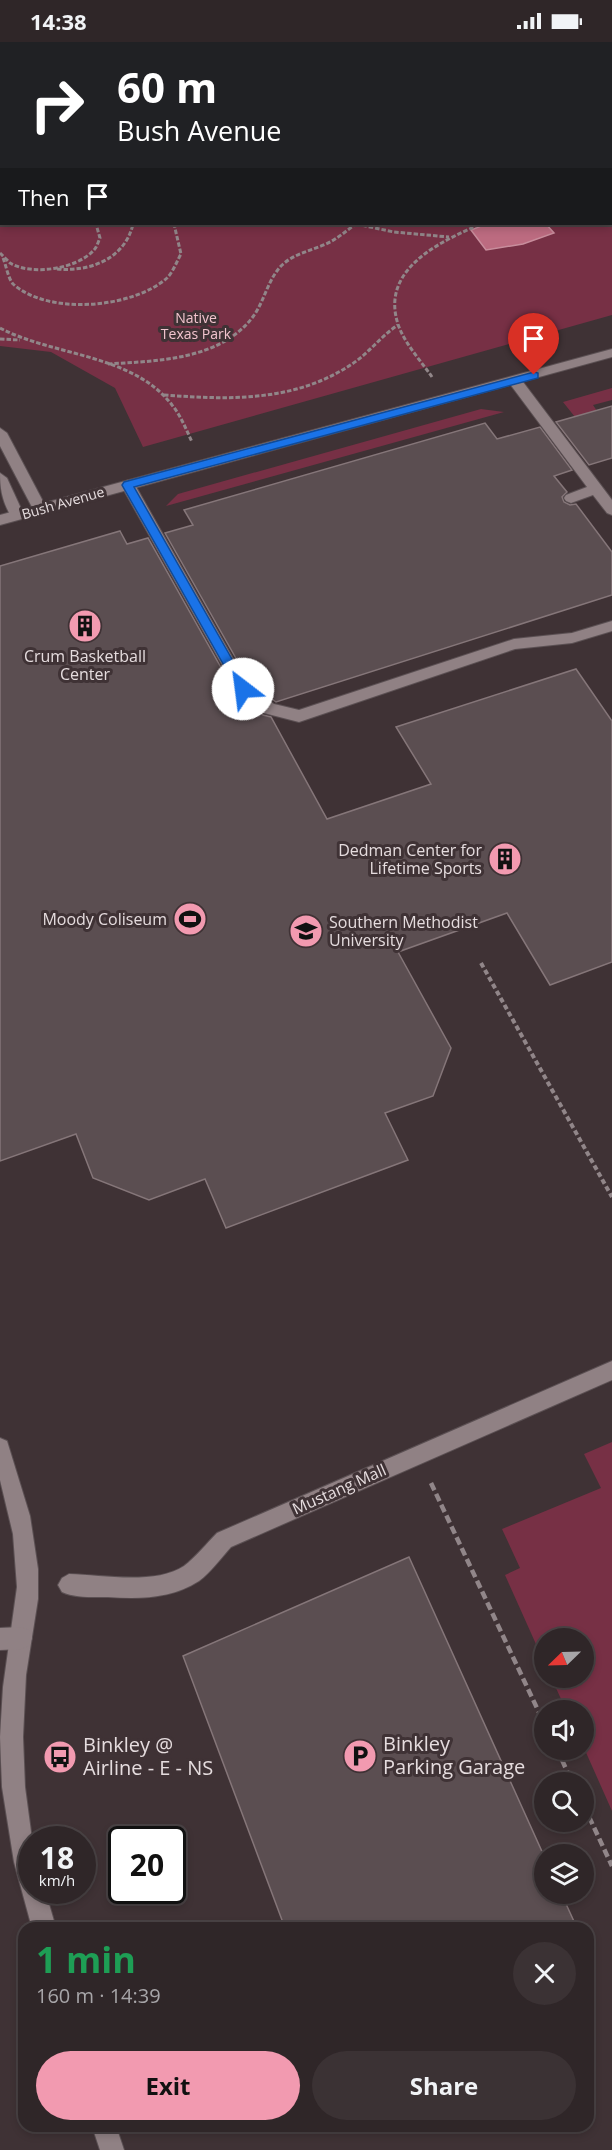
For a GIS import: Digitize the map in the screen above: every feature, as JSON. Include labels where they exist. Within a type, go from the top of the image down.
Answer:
[{"type":"street","name":"Bush Avenue","points":[[0,520],[612,353]]},
{"type":"street","points":[[515,381],[612,510]]},
{"type":"street","points":[[0,434],[40,509]]},
{"type":"street","points":[[0,478],[17,516]]},
{"type":"street","points":[[128,485],[243,689],[269,709],[299,716],[513,644],[572,638],[612,626]]},
{"type":"street","points":[[571,498],[596,489]]},
{"type":"street","name":"Mustang Mall","points":[[69,1586],[156,1587],[175,1582],[191,1574],[224,1540],[612,1370]]},
{"type":"street","points":[[0,1448],[24,1536],[28,1587],[10,1639],[14,1687],[11,1762],[19,1826]]},
{"type":"street","points":[[37,1904],[42,1922]]},
{"type":"street","points":[[106,2132],[112,2150]]},
{"type":"path","points":[[54,268],[81,261],[93,251],[99,243],[99,228],[97,225]]},
{"type":"path","points":[[0,253],[3,258],[22,268],[54,268],[71,271],[89,268],[123,247],[131,237],[133,225]]},
{"type":"path","points":[[3,258],[1,270],[6,279],[27,296],[69,304],[91,305],[114,302],[140,293],[165,279],[176,264],[183,246],[175,225]]},
{"type":"path","points":[[108,364],[166,359],[211,347],[234,335],[250,321],[260,307],[271,280],[280,267],[290,258],[344,234],[355,225]]},
{"type":"path","points":[[361,225],[394,232],[450,237]]},
{"type":"path","points":[[434,380],[398,325],[394,296],[398,283],[421,255],[450,237],[479,225]]},
{"type":"path","points":[[164,395],[244,400],[290,392],[338,373],[355,362],[382,335],[398,325]]},
{"type":"path","points":[[0,328],[23,340]]},
{"type":"path","points":[[0,339],[23,340],[86,356],[108,364],[164,395],[182,419],[193,446]]},
{"type":"path","points":[[481,963],[612,1197]]},
{"type":"path","points":[[418,1455],[534,1702]]},
{"type":"path","points":[[594,1827],[612,1866]]},
{"type":"green space","name":"Native Texas Park","points":[[0,225],[612,225],[612,315],[143,447],[115,388],[51,352],[0,346]]},
{"type":"green space","points":[[612,388],[612,400],[593,405],[597,411],[575,417],[563,402]]},
{"type":"green space","points":[[481,409],[504,412],[166,506],[178,494]]},
{"type":"green space","points":[[612,1442],[612,1811],[589,1760],[594,1760],[594,1700],[561,1700],[556,1688],[594,1688],[594,1628],[534,1628],[534,1640],[505,1575],[520,1568],[502,1529],[601,1488],[584,1454]]},
{"type":"shaded area","points":[[484,225],[547,225],[554,233],[523,244],[486,250],[471,230]]},
{"type":"building","points":[[612,406],[612,458],[589,465],[556,422]]},
{"type":"building","points":[[485,423],[497,439],[540,427],[572,470],[554,476],[567,492],[562,497],[564,502],[570,505],[576,504],[612,552],[612,595],[276,702],[250,683],[165,533],[193,525],[184,510]]},
{"type":"building","name":"Moody Coliseum","points":[[120,531],[127,544],[148,538],[236,694],[263,715],[271,717],[327,819],[431,784],[396,727],[576,669],[612,721],[612,962],[550,985],[507,913],[398,952],[451,1048],[433,1096],[385,1113],[408,1160],[226,1228],[205,1179],[149,1200],[93,1178],[76,1134],[0,1161],[0,566]]},
{"type":"building","name":"Binkley Parking Garage","points":[[409,1557],[539,1844],[534,1844],[534,1904],[566,1904],[574,1922],[283,1922],[183,1656]]},
{"type":"place","name":"Crum Basketball Center","points":[[85,626]]},
{"type":"place","name":"Dedman Center for Lifetime Sports","points":[[505,859]]},
{"type":"place","name":"Moody Coliseum","points":[[190,919]]},
{"type":"place","name":"Southern Methodist University","points":[[306,931]]},
{"type":"place","name":"Binkley Parking Garage","points":[[360,1756]]},
{"type":"place","name":"Binkley @ Airline - E - NS","points":[[60,1757]]},
{"type":"route","points":[[243,689],[128,485],[534,375]]}]
